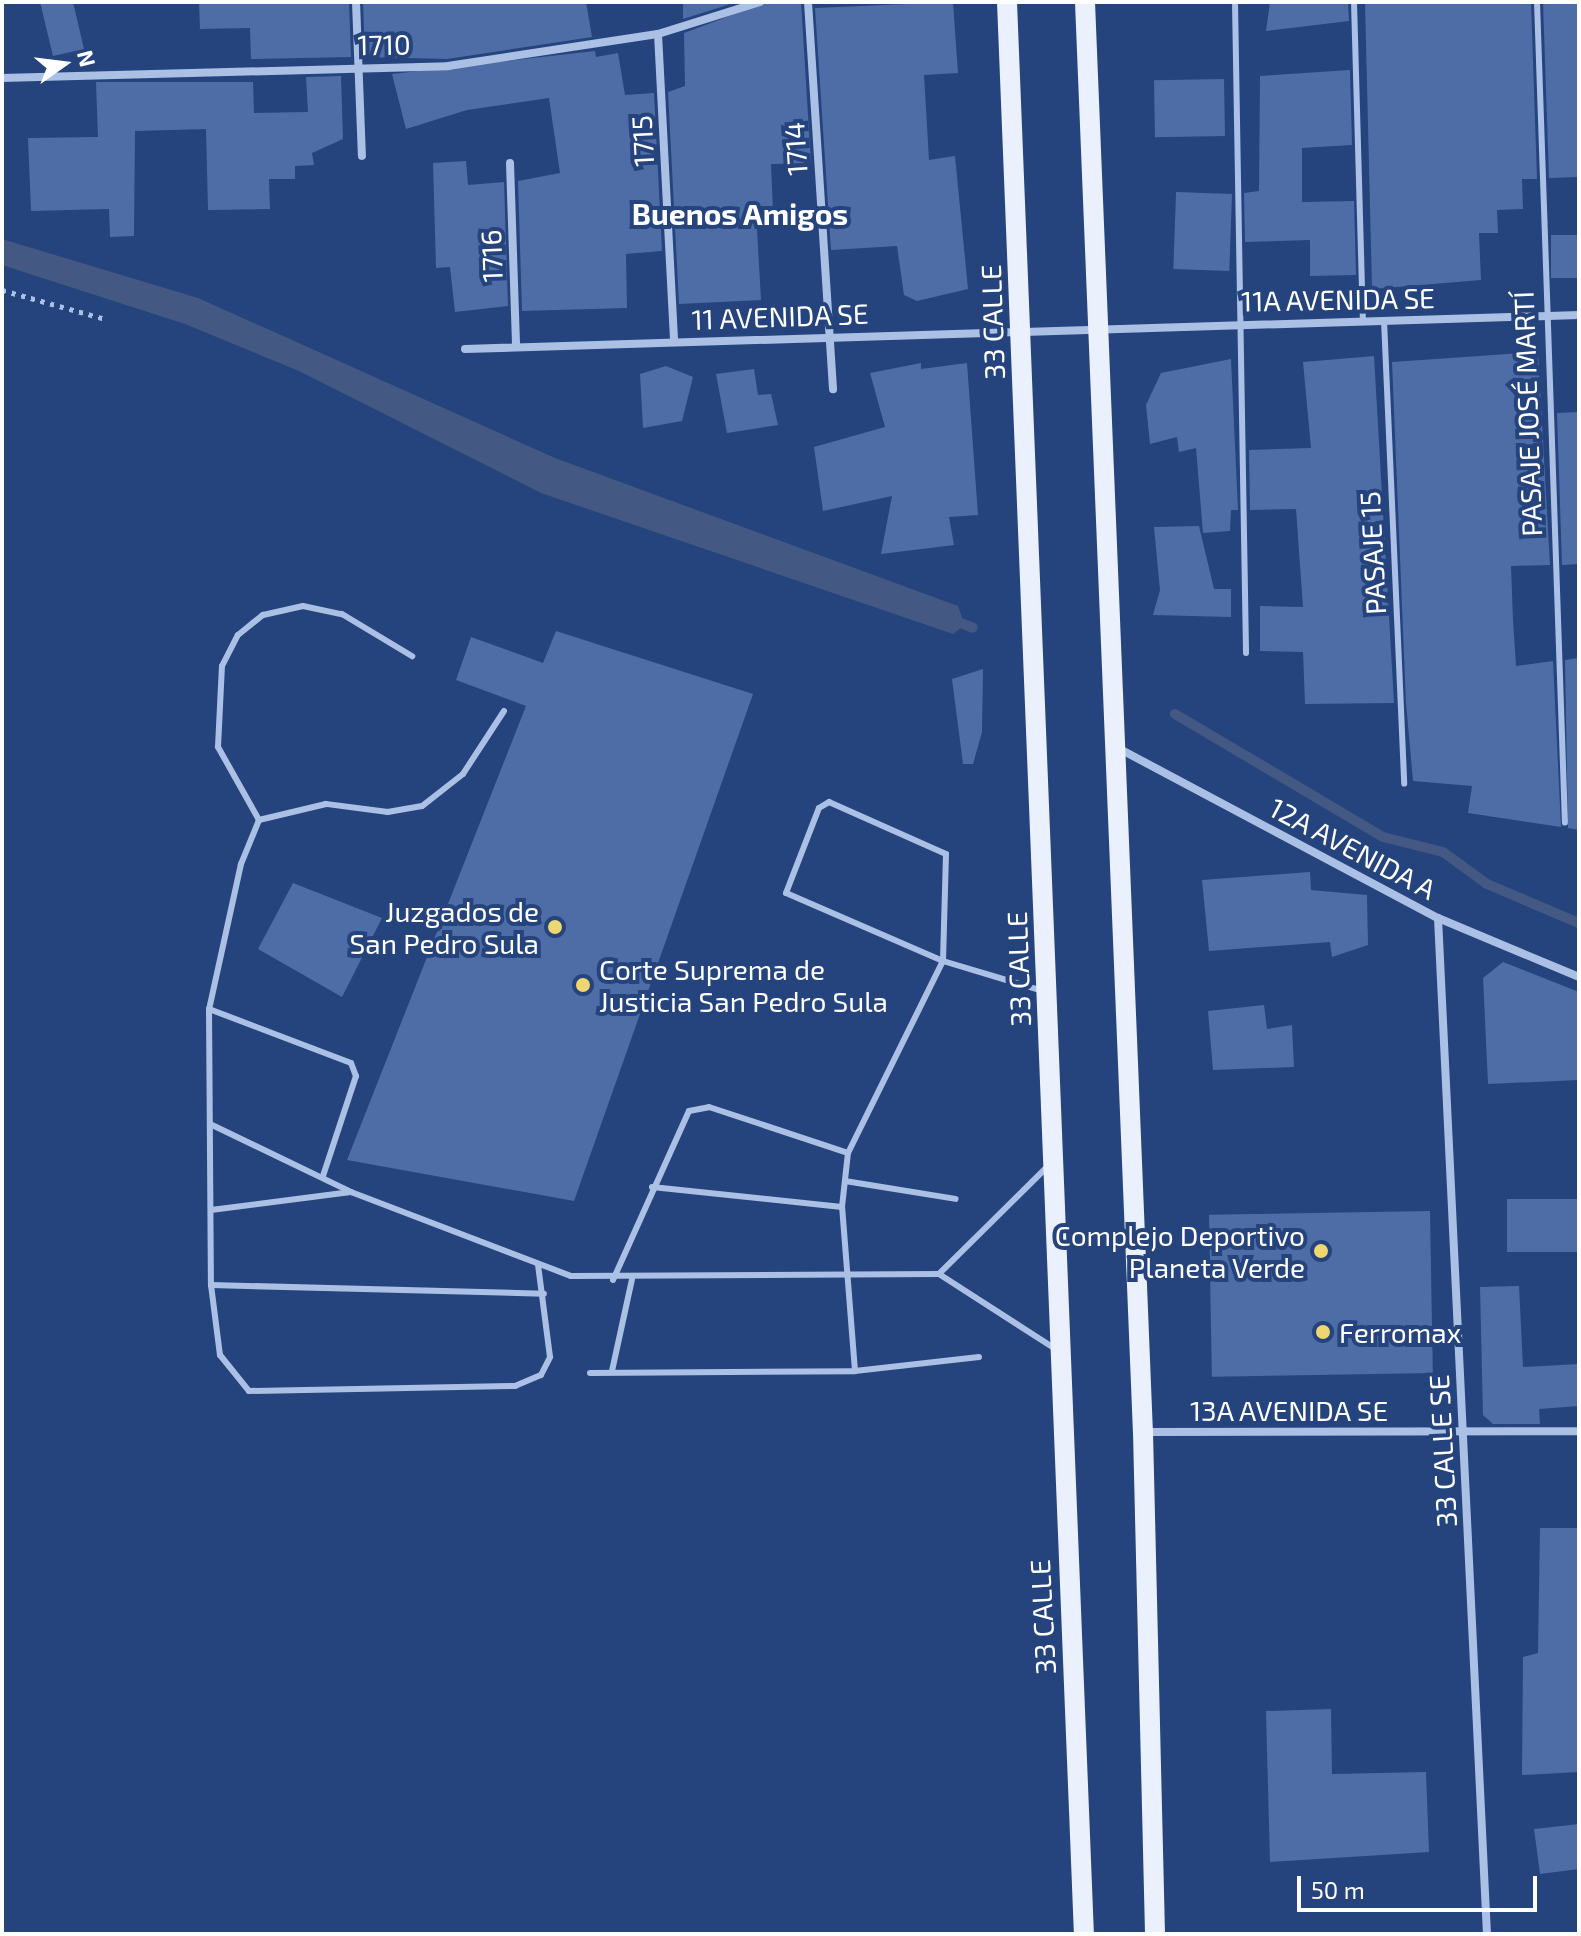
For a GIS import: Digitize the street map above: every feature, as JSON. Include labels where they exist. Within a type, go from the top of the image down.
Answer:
[{"type":"main road","name":"33 CALLE","points":[[1007,2],[1084,1934]]},
{"type":"main road","points":[[1085,2],[1112,745],[1143,1432],[1155,1934]]},
{"type":"street","points":[[356,2],[362,156]]},
{"type":"street","name":"1710","points":[[2,78],[448,66],[658,34],[760,2]]},
{"type":"street","name":"1714","points":[[808,2],[833,389]]},
{"type":"street","name":"1715","points":[[658,34],[674,342]]},
{"type":"street","name":"1716","points":[[510,163],[516,347]]},
{"type":"street","name":"11A AVENIDA SE","points":[[1097,326],[1579,315]]},
{"type":"street","name":"11 AVENIDA SE","points":[[465,349],[1097,326]]},
{"type":"street","name":"12A AVENIDA A","points":[[1112,745],[1438,918],[1579,977]]},
{"type":"street","name":"33 CALLE SE","points":[[1438,918],[1487,1934]]},
{"type":"street","name":"13A AVENIDA SE","points":[[1143,1432],[1579,1431]]},
{"type":"lane","points":[[1235,2],[1246,653]]},
{"type":"lane","points":[[1354,2],[1363,320]]},
{"type":"lane","name":"PASAJE JOSÉ MARTÍ","points":[[1537,2],[1545,316],[1565,823]]},
{"type":"lane","name":"PASAJE 15","points":[[1384,320],[1404,784]]},
{"type":"lane","points":[[259,820],[218,747],[222,666],[238,635],[263,615],[303,606],[342,614],[412,656]]},
{"type":"lane","points":[[259,820],[326,804],[388,812],[422,806],[463,774],[504,711]]},
{"type":"lane","points":[[855,1371],[845,1278],[842,1207],[848,1153],[943,961],[946,854],[840,803],[819,808],[786,893],[943,961],[1046,992]]},
{"type":"lane","points":[[259,820],[241,864],[209,1009],[211,1285],[220,1355],[249,1391],[515,1386],[541,1375],[550,1357],[538,1265]]},
{"type":"lane","points":[[209,1009],[351,1063],[356,1076],[323,1176]]},
{"type":"lane","points":[[613,1280],[652,1187],[689,1111],[699,1106],[848,1153]]},
{"type":"lane","points":[[210,1124],[351,1192],[538,1265],[613,1280],[939,1274],[1059,1351]]},
{"type":"lane","points":[[939,1274],[1052,1162]]},
{"type":"lane","points":[[845,1181],[956,1199]]},
{"type":"lane","points":[[652,1187],[842,1207]]},
{"type":"lane","points":[[211,1210],[351,1192]]},
{"type":"lane","points":[[612,1371],[632,1279]]},
{"type":"lane","points":[[211,1285],[544,1294]]},
{"type":"lane","points":[[590,1373],[855,1371],[979,1357]]},
{"type":"path","points":[[2,290],[105,319]]},
{"type":"water","points":[[2,239],[198,298],[555,458],[958,606],[965,625],[953,634],[541,493],[299,371],[185,324],[2,265]]},
{"type":"building","points":[[40,2],[73,2],[84,49],[53,56]]},
{"type":"building","points":[[199,2],[349,2],[351,57],[251,59],[250,28],[200,29]]},
{"type":"building","points":[[363,2],[586,2],[592,37],[447,59],[365,57]]},
{"type":"building","points":[[683,2],[737,2],[683,19]]},
{"type":"building","points":[[767,2],[801,2],[811,163],[771,164],[773,211],[756,212],[761,300],[679,304],[668,92],[685,86],[684,33]]},
{"type":"building","points":[[953,2],[958,73],[924,75],[929,160],[955,156],[968,289],[917,301],[904,295],[897,246],[831,250],[815,8]]},
{"type":"building","points":[[1270,2],[1348,2],[1349,21],[1266,31]]},
{"type":"building","points":[[1365,2],[1531,2],[1537,179],[1522,179],[1523,209],[1497,210],[1498,233],[1479,233],[1481,280],[1372,289]]},
{"type":"building","points":[[1543,2],[1579,2],[1579,177],[1549,178]]},
{"type":"building","points":[[595,51],[596,57],[618,53],[625,95],[654,93],[662,251],[626,254],[627,308],[522,311],[518,181],[560,173],[549,98],[467,110],[406,129],[392,74]]},
{"type":"building","points":[[1350,70],[1352,145],[1302,148],[1302,202],[1354,201],[1356,275],[1310,276],[1310,240],[1245,242],[1244,193],[1259,191],[1260,76]]},
{"type":"building","points":[[341,76],[343,139],[312,153],[314,165],[295,166],[295,179],[269,179],[270,209],[208,210],[206,129],[135,131],[134,236],[110,237],[109,209],[31,211],[28,138],[98,137],[96,82],[253,82],[254,113],[308,112],[306,77]]},
{"type":"building","points":[[1224,79],[1225,136],[1155,137],[1154,80]]},
{"type":"building","points":[[466,161],[468,185],[504,182],[508,306],[455,312],[450,267],[436,268],[433,163]]},
{"type":"building","points":[[1176,192],[1232,194],[1229,271],[1173,269]]},
{"type":"building","points":[[1551,235],[1579,235],[1579,278],[1551,278]]},
{"type":"building","points":[[1538,352],[1550,565],[1511,566],[1513,620],[1516,666],[1553,661],[1561,827],[1468,813],[1472,786],[1413,781],[1406,703],[1392,362]]},
{"type":"building","points":[[1374,356],[1394,703],[1305,704],[1303,652],[1260,651],[1260,606],[1303,607],[1296,509],[1250,510],[1249,450],[1311,448],[1303,362]]},
{"type":"building","points":[[1231,359],[1238,510],[1231,510],[1230,531],[1203,533],[1196,448],[1179,452],[1177,437],[1150,444],[1146,405],[1161,373]]},
{"type":"building","points":[[921,363],[921,369],[967,363],[978,515],[949,517],[954,545],[881,554],[892,496],[823,511],[814,447],[885,427],[870,373]]},
{"type":"building","points":[[666,366],[693,377],[682,421],[643,428],[640,374]]},
{"type":"building","points":[[754,369],[758,395],[771,394],[778,425],[727,433],[716,374]]},
{"type":"building","points":[[1579,412],[1579,564],[1562,565],[1557,413]]},
{"type":"building","points":[[1199,526],[1214,589],[1231,589],[1231,617],[1153,615],[1160,590],[1154,527]]},
{"type":"building","name":"Juzgados de San Pedro Sula","points":[[556,631],[753,694],[574,1201],[347,1160],[526,706],[456,680],[471,637],[543,663]]},
{"type":"building","points":[[1579,658],[1579,830],[1568,828],[1565,660]]},
{"type":"building","points":[[983,669],[982,732],[973,764],[963,764],[952,679]]},
{"type":"building","points":[[1310,872],[1311,890],[1367,895],[1368,945],[1332,957],[1330,942],[1209,951],[1202,880]]},
{"type":"building","points":[[293,883],[382,918],[342,997],[258,949]]},
{"type":"building","points":[[1503,962],[1579,992],[1579,1080],[1488,1084],[1483,978]]},
{"type":"building","points":[[1264,1005],[1267,1029],[1292,1025],[1294,1067],[1213,1070],[1208,1011]]},
{"type":"building","points":[[1507,1199],[1579,1199],[1579,1252],[1507,1252]]},
{"type":"building","points":[[1430,1211],[1433,1373],[1212,1377],[1209,1215]]},
{"type":"building","points":[[1519,1286],[1523,1367],[1579,1364],[1579,1406],[1539,1409],[1540,1424],[1493,1424],[1483,1415],[1480,1287]]},
{"type":"building","points":[[1540,1528],[1579,1528],[1579,1772],[1522,1775],[1523,1657],[1538,1653]]},
{"type":"building","points":[[1331,1709],[1332,1774],[1426,1772],[1429,1852],[1270,1862],[1266,1711]]},
{"type":"building","points":[[1579,1824],[1579,1869],[1540,1874],[1534,1829]]},
{"type":"waterway","points":[[956,621],[973,628]]},
{"type":"waterway","points":[[1175,714],[1383,837],[1443,852],[1487,884],[1579,923]]},
{"type":"place","name":"Juzgados de San Pedro Sula","points":[[555,927]]},
{"type":"place","name":"Corte Suprema de Justicia San Pedro Sula","points":[[583,985]]},
{"type":"place","name":"Complejo Deportivo Planeta Verde","points":[[1321,1251]]},
{"type":"place","name":"Ferromax","points":[[1323,1332]]},
{"type":"district","name":"Buenos Amigos","points":[[740,213]]}]
